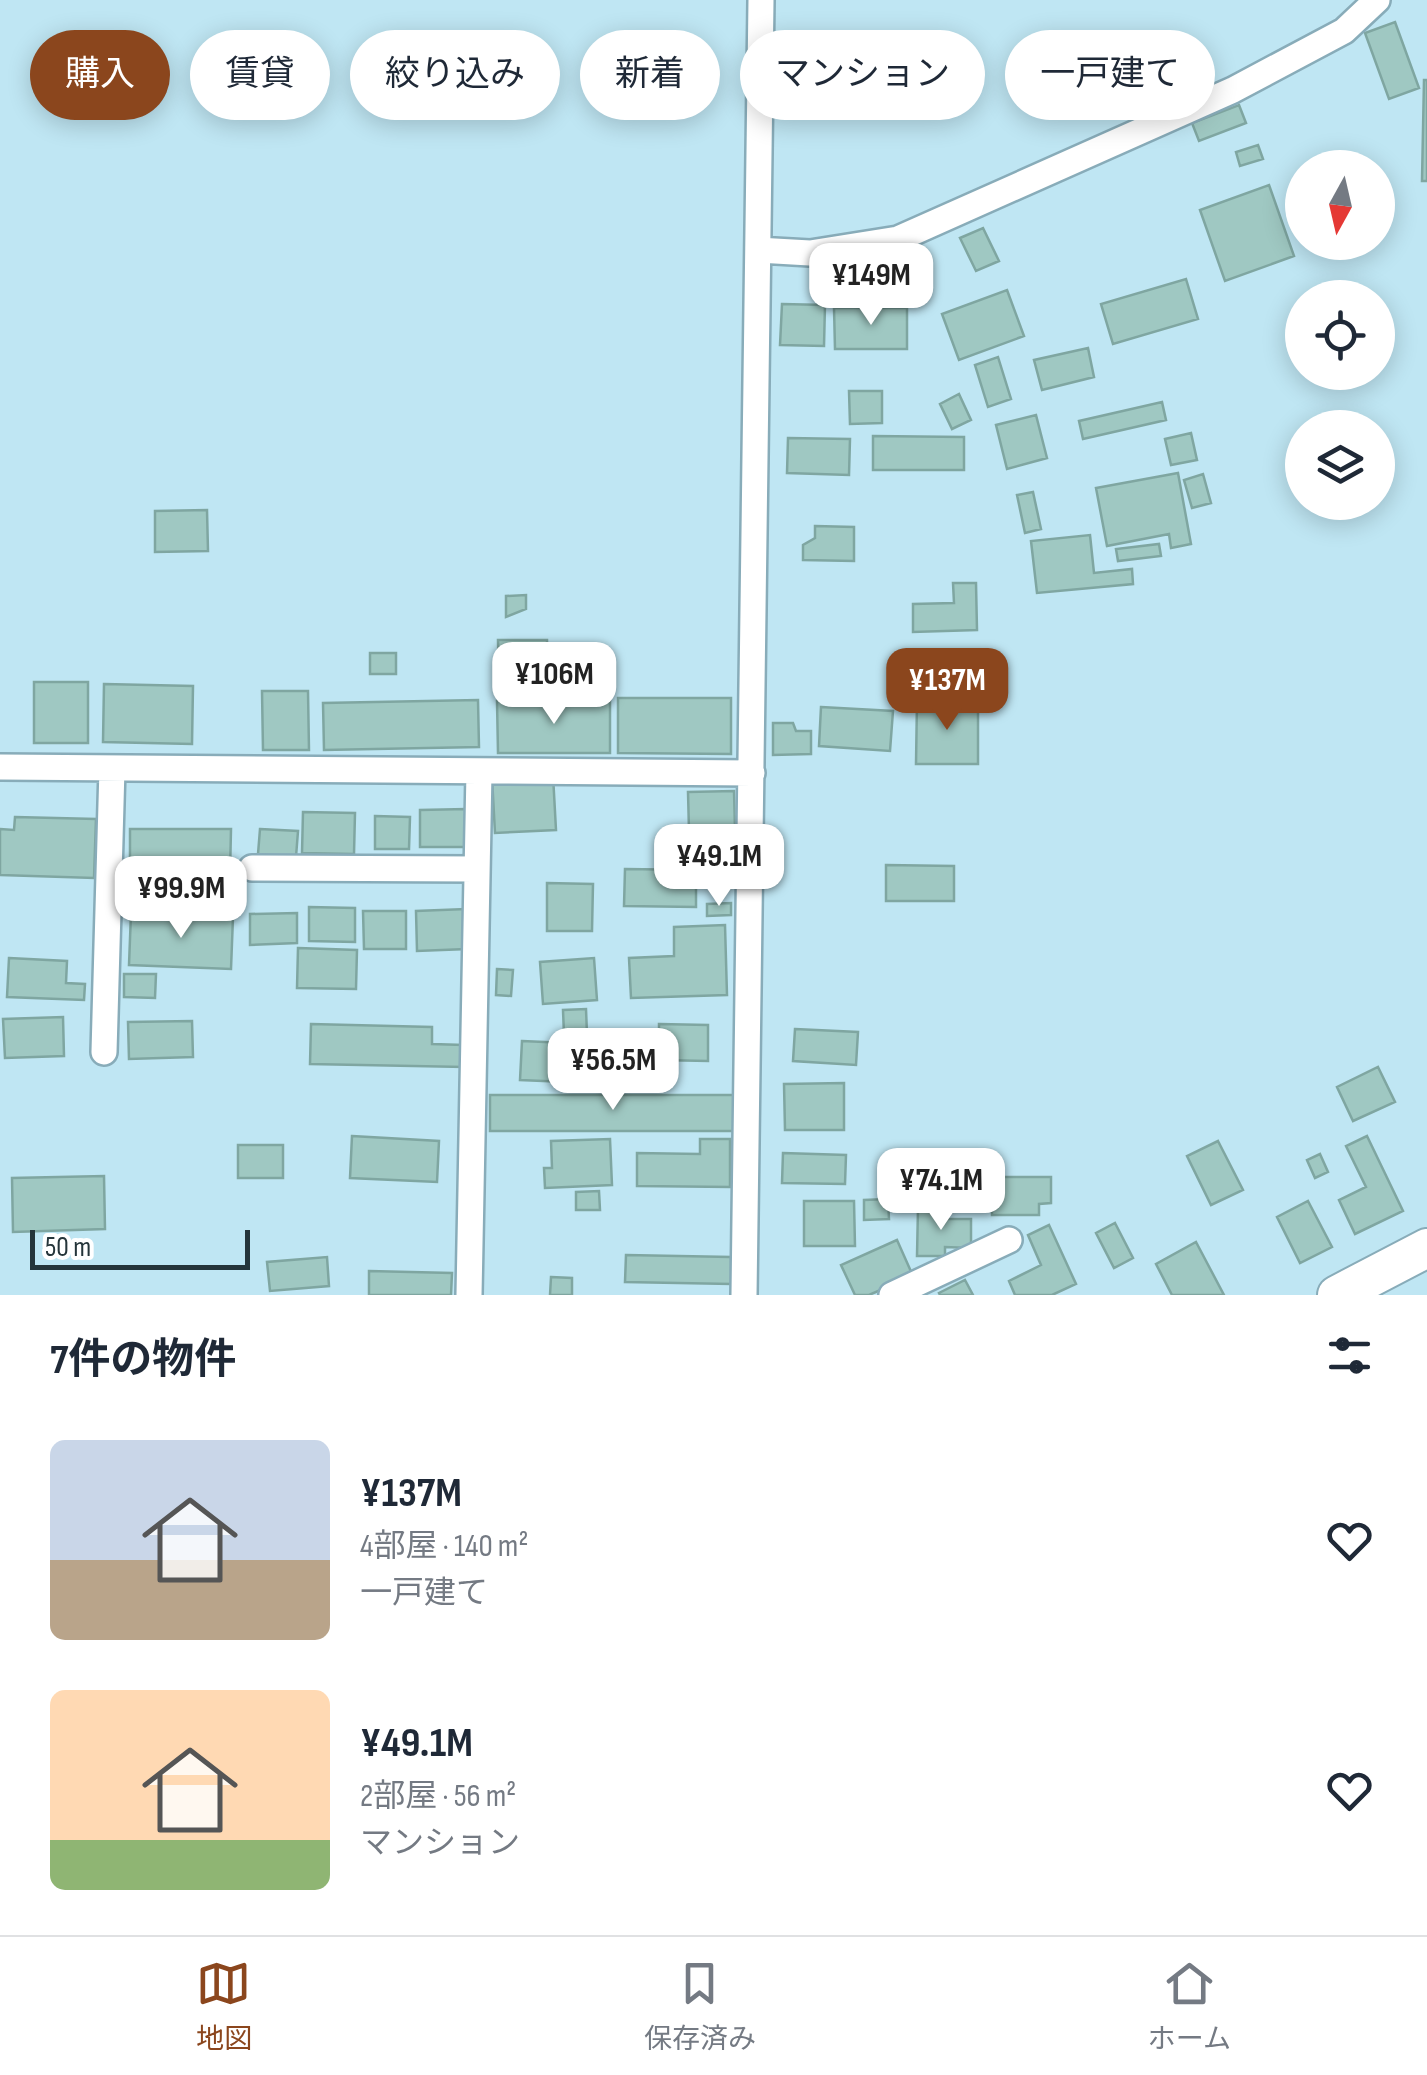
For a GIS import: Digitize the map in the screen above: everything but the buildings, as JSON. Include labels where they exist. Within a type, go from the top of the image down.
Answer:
[{"type":"main road","points":[[1361,1290],[1427,1248]]},
{"type":"street","points":[[744,1295],[761,0]]},
{"type":"street","points":[[758,250],[810,252],[898,239],[1233,90],[1344,32],[1377,0]]},
{"type":"street","points":[[0,767],[752,773]]},
{"type":"street","points":[[104,1052],[112,768]]},
{"type":"street","points":[[470,1295],[480,771]]},
{"type":"street","points":[[252,868],[478,869]]},
{"type":"street","points":[[892,1295],[1009,1240]]}]
